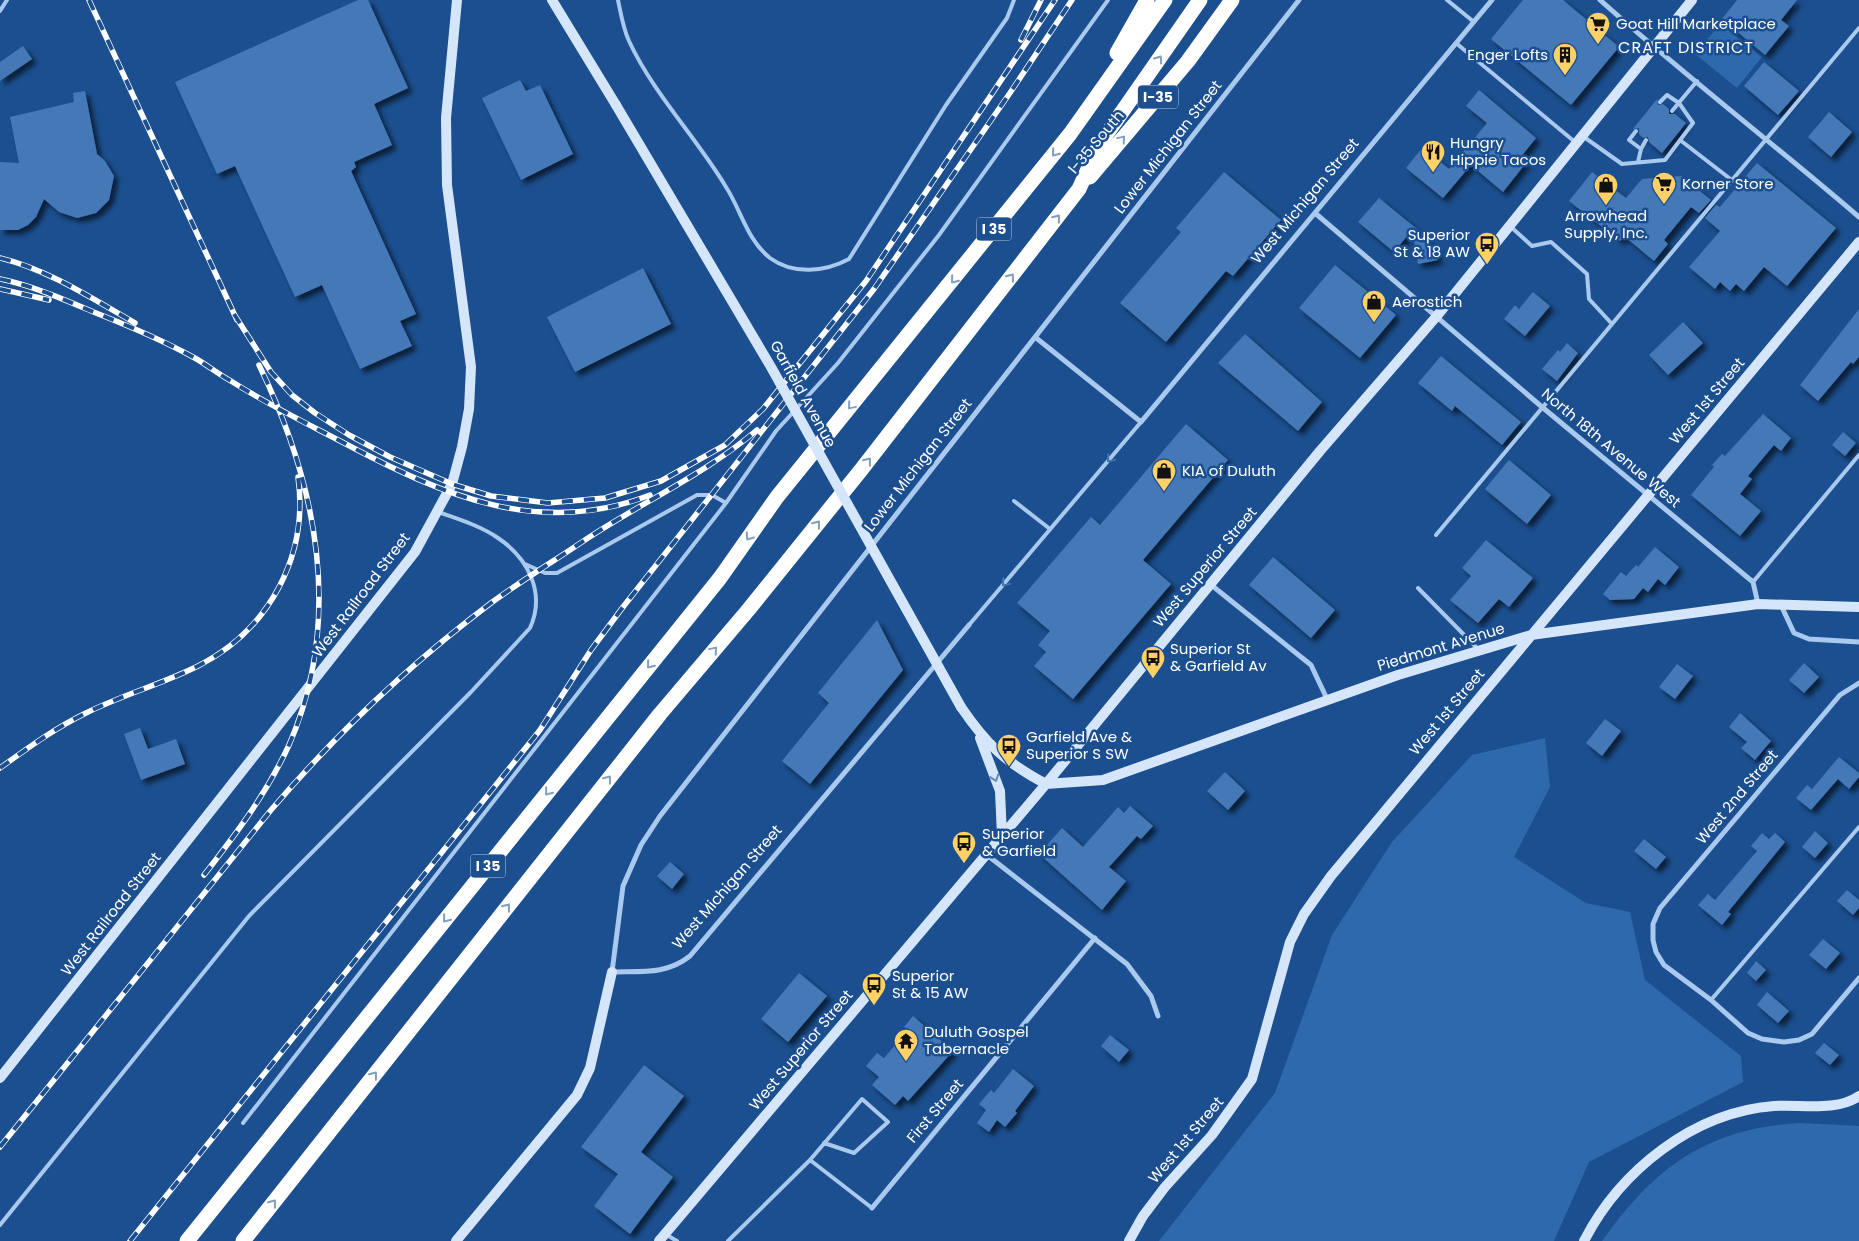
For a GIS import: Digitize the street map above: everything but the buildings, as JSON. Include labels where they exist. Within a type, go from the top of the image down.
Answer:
[{"type":"highway","points":[[1070,134],[1148,0]]},
{"type":"highway","name":"I 35","points":[[187,1241],[720,578],[777,497],[1070,134],[1165,0]]},
{"type":"highway","name":"I 35","points":[[243,1241],[654,721],[749,609],[855,478],[1079,190],[1099,145],[1200,0]]},
{"type":"highway","name":"I-35 South","points":[[1079,190],[1188,62],[1232,0]]},
{"type":"street","name":"West Railroad Street","points":[[0,1078],[415,552],[452,484],[462,447],[469,409],[471,367],[447,185],[446,118],[457,0]]},
{"type":"street","name":"Garfield Avenue","points":[[552,0],[771,367],[961,707],[978,732],[996,752],[1019,770],[1046,784]]},
{"type":"street","name":"Lower Michigan Street","points":[[612,972],[624,886],[641,845],[680,788],[1299,0]]},
{"type":"street","name":"West Michigan Street","points":[[1141,422],[1492,0]]},
{"type":"street","points":[[1600,0],[1653,47],[1768,139],[1859,217]]},
{"type":"street","name":"West Superior Street","points":[[662,1238],[1046,784],[1320,451],[1436,317],[1692,0]]},
{"type":"street","name":"North 18th Avenue West","points":[[1315,213],[1542,407],[1753,582]]},
{"type":"street","name":"West 1st Street","points":[[1129,1241],[1143,1216],[1165,1187],[1212,1135],[1252,1079],[1290,942],[1304,914],[1330,876],[1859,242]]},
{"type":"street","points":[[1035,337],[1141,422]]},
{"type":"street","points":[[1753,582],[1758,604]]},
{"type":"street","points":[[1210,584],[1311,665],[1328,701]]},
{"type":"street","points":[[1780,603],[1787,623],[1794,633],[1809,639],[1859,642]]},
{"type":"street","name":"Piedmont Avenue","points":[[1046,784],[1104,780],[1398,675],[1531,635],[1758,604],[1780,603],[1859,607]]},
{"type":"street","name":"West Michigan Street","points":[[612,972],[662,970],[678,966],[690,956],[969,625]]},
{"type":"street","name":"West 2nd Street","points":[[1711,1000],[1664,965],[1656,952],[1653,940],[1653,924],[1660,908],[1840,694],[1859,684]]},
{"type":"street","points":[[978,732],[1000,791],[1002,836]]},
{"type":"street","points":[[986,854],[1127,964],[1151,996],[1158,1016]]},
{"type":"street","name":"First Street","points":[[872,1208],[1095,938]]},
{"type":"street","points":[[456,1241],[577,1095],[590,1068],[612,972]]},
{"type":"street","points":[[1711,1000],[1748,1033],[1762,1039],[1784,1042],[1799,1040],[1812,1034],[1859,978]]},
{"type":"street","points":[[1584,1241],[1594,1222],[1610,1200],[1641,1166],[1705,1124],[1747,1111],[1773,1106],[1832,1105],[1859,1096]]},
{"type":"lane","points":[[0,11],[7,0]]},
{"type":"lane","points":[[618,0],[629,41],[643,65],[726,186],[753,240],[770,258],[783,265],[809,271],[837,266],[849,259],[946,106],[1007,18],[1014,0]]},
{"type":"lane","points":[[244,1123],[726,502],[776,431],[838,363],[939,235],[1108,0]]},
{"type":"lane","points":[[1447,0],[1474,22]]},
{"type":"lane","points":[[1436,535],[1859,28]]},
{"type":"lane","points":[[1456,43],[1579,139],[1622,164],[1665,160],[1693,123],[1679,103],[1667,95],[1660,102]]},
{"type":"lane","points":[[1672,111],[1697,81]]},
{"type":"lane","points":[[1636,132],[1629,140],[1641,148]]},
{"type":"lane","points":[[1638,162],[1641,148],[1646,140]]},
{"type":"lane","points":[[1680,140],[1733,181]]},
{"type":"lane","points":[[1509,226],[1532,246],[1551,242],[1587,274],[1589,299],[1612,324]]},
{"type":"lane","points":[[969,625],[1141,422]]},
{"type":"lane","points":[[1753,582],[1859,455]]},
{"type":"lane","points":[[438,512],[498,538],[525,564],[545,573],[557,573],[697,495],[712,495],[726,502]]},
{"type":"lane","points":[[1014,501],[1050,529]]},
{"type":"lane","points":[[0,1224],[249,916],[471,692],[530,628],[534,618],[537,596],[533,581],[525,564]]},
{"type":"lane","points":[[1418,588],[1479,650]]},
{"type":"lane","points":[[1711,1000],[1859,828]]},
{"type":"lane","points":[[728,1241],[810,1160],[824,1143],[862,1099],[888,1122],[854,1153],[824,1143]]},
{"type":"lane","points":[[810,1160],[872,1208]]},
{"type":"lane","points":[[662,1238],[677,1241]]},
{"type":"shaded area","points":[[1720,24],[1762,57],[1737,88],[1695,54]]},
{"type":"shaded area","points":[[1545,738],[1550,787],[1514,857],[1586,903],[1630,912],[1645,980],[1741,1056],[1743,1082],[1589,1162],[1554,1241],[1159,1241],[1275,1093],[1332,935],[1392,842],[1472,755]]},
{"type":"shaded area","points":[[1801,1123],[1859,1126],[1859,1241],[1602,1241],[1642,1192],[1664,1172],[1686,1156],[1711,1143],[1738,1133],[1768,1126]]},
{"type":"railway","points":[[89,0],[237,320]]},
{"type":"railway","points":[[1021,40],[1041,0]]},
{"type":"railway","points":[[234,314],[271,372],[292,395],[315,413],[349,435],[390,457],[452,484],[491,496],[548,503],[605,498],[661,481],[725,445],[763,409],[866,281],[1055,0]]},
{"type":"railway","points":[[130,1241],[540,730],[591,650],[623,607],[874,289],[1072,0]]},
{"type":"railway","points":[[0,258],[53,277],[135,323]]},
{"type":"railway","points":[[0,279],[25,285],[49,294],[157,339],[193,357],[301,421],[381,462],[455,494],[492,505],[530,511],[569,512],[609,507],[650,495]]},
{"type":"railway","points":[[0,289],[49,300]]},
{"type":"railway","points":[[204,875],[250,813],[271,780],[289,745],[306,697],[316,649],[319,601],[316,552],[308,504],[296,457],[279,410],[259,365]]},
{"type":"railway","points":[[0,1147],[271,810],[375,700],[461,626],[502,595],[607,526],[716,461],[757,430]]},
{"type":"railway","points":[[0,768],[63,725],[100,707],[198,666],[223,651],[245,632],[264,611],[279,588],[290,562],[297,535],[300,506],[298,477]]},
{"type":"place","name":"Goat Hill Marketplace","points":[[1598,45]]},
{"type":"place","name":"Enger Lofts","points":[[1565,76]]},
{"type":"place","name":"Hungry Hippie Tacos","points":[[1433,173]]},
{"type":"place","name":"Korner Store","points":[[1664,205]]},
{"type":"place","name":"Arrowhead Supply, Inc.","points":[[1606,206]]},
{"type":"place","name":"Superior St & 18 AW","points":[[1487,265]]},
{"type":"place","name":"Aerostich","points":[[1374,323]]},
{"type":"place","name":"KIA of Duluth","points":[[1164,492]]},
{"type":"place","name":"Superior St & Garfield Av","points":[[1153,679]]},
{"type":"place","name":"Garfield Ave & Superior S SW","points":[[1009,767]]},
{"type":"place","name":"Superior & Garfield","points":[[964,864]]},
{"type":"place","name":"Superior St & 15 AW","points":[[874,1006]]},
{"type":"place","name":"Duluth Gospel Tabernacle","points":[[906,1062]]},
{"type":"district","name":"CRAFT DISTRICT","points":[[1686,47]]}]
